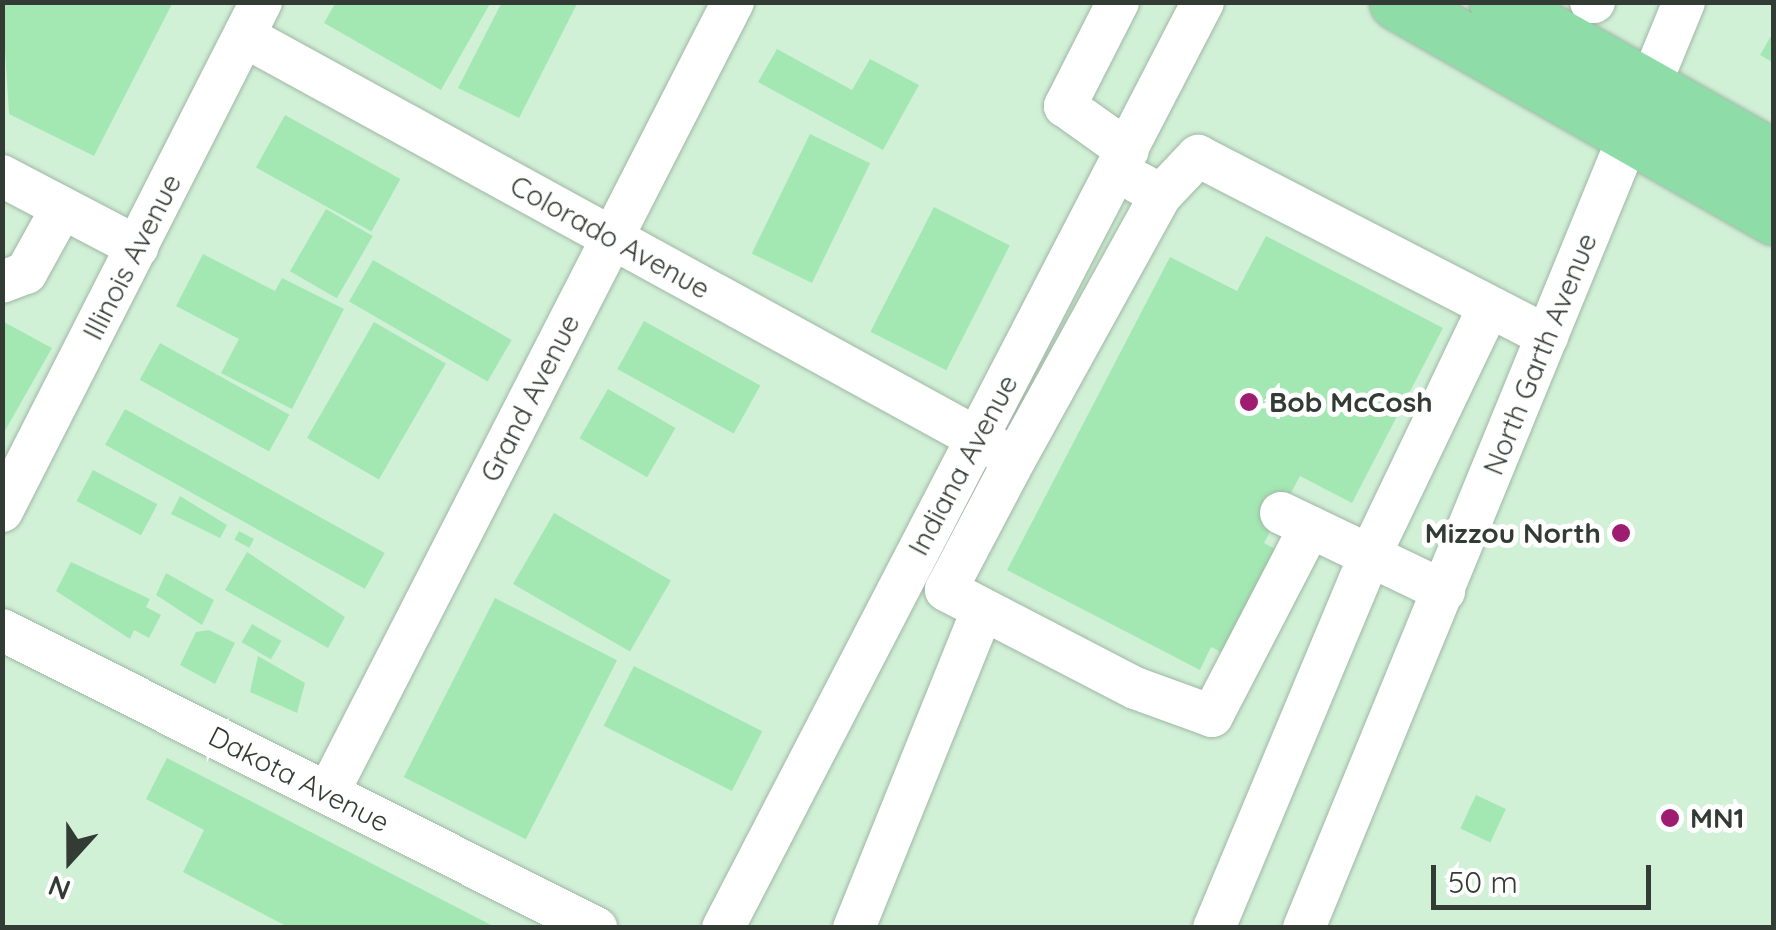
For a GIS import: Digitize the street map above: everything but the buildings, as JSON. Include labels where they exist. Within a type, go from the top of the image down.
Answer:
[{"type":"main road","points":[[1397,2],[1640,112],[1774,158]]},
{"type":"main road","points":[[1517,7],[1640,112],[1774,217]]},
{"type":"street","name":"Grand Avenue","points":[[328,793],[733,2]]},
{"type":"street","points":[[1118,2],[1065,106],[1161,195]]},
{"type":"street","name":"Indiana Avenue","points":[[723,928],[1203,2]]},
{"type":"street","name":"North Garth Avenue","points":[[1304,928],[1684,2]]},
{"type":"street","name":"Colorado Avenue","points":[[252,19],[612,237],[1015,459]]},
{"type":"street","name":"Illinois Avenue","points":[[2,511],[252,19]]},
{"type":"street","points":[[1444,590],[1295,520],[1212,716],[982,611],[946,590],[1161,195],[1198,156],[1488,309],[1547,336]]},
{"type":"street","points":[[2,176],[136,247]]},
{"type":"street","points":[[2,282],[26,273],[62,208]]},
{"type":"street","points":[[1214,928],[1370,555],[1488,309]]},
{"type":"street","points":[[854,928],[982,611]]},
{"type":"street","name":"Dakota Avenue","points":[[2,630],[596,928]]},
{"type":"shaded area","points":[[2,3],[1773,3],[1773,927],[2,927]]},
{"type":"place","name":"Bob McCosh","points":[[1249,402]]},
{"type":"place","name":"Mizzou North","points":[[1621,533]]},
{"type":"place","name":"MN1","points":[[1670,818]]}]
